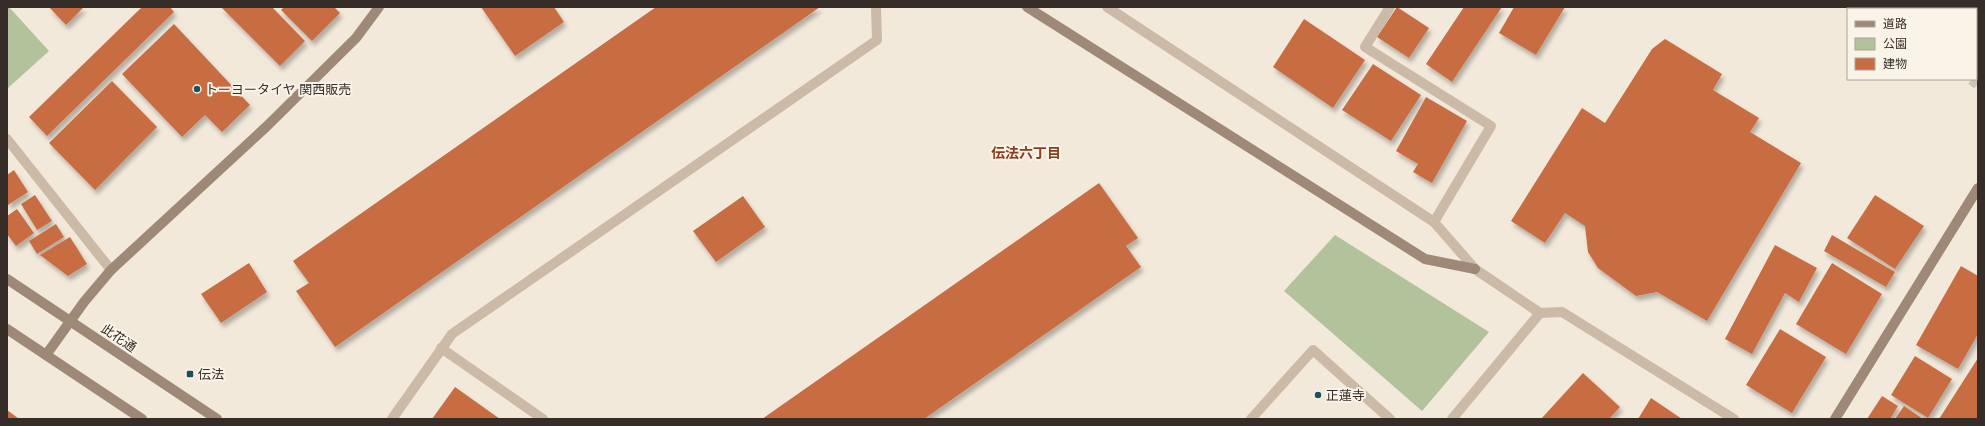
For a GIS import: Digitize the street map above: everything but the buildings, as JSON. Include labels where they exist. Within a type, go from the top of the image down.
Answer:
[{"type":"street","points":[[392,419],[452,334],[877,40],[876,7]]},
{"type":"street","points":[[1027,7],[1425,259],[1475,269]]},
{"type":"street","points":[[1107,7],[1434,222],[1475,269],[1540,313],[1562,312],[1734,419]]},
{"type":"street","points":[[1390,7],[1365,47],[1491,126],[1434,222]]},
{"type":"street","points":[[46,355],[70,321],[111,270],[270,123],[356,38],[374,9]]},
{"type":"street","points":[[7,139],[111,270]]},
{"type":"street","points":[[1835,419],[1978,188]]},
{"type":"street","name":"此花通","points":[[7,279],[217,419]]},
{"type":"street","points":[[1452,419],[1540,313]]},
{"type":"street","points":[[7,329],[142,419]]},
{"type":"street","points":[[442,348],[542,419]]},
{"type":"street","points":[[1251,419],[1313,350],[1390,419]]},
{"type":"green space","points":[[7,7],[9,7],[49,51],[7,89]]},
{"type":"green space","points":[[1335,235],[1489,332],[1422,411],[1284,291]]},
{"type":"tunnel","points":[[1973,80],[1978,84]]},
{"type":"place","name":"トーヨータイヤ 関西販売","points":[[197,89]]},
{"type":"place","name":"伝法","points":[[190,374]]},
{"type":"place","name":"正蓮寺","points":[[1318,395]]},
{"type":"district","name":"伝法六丁目","points":[[1026,153]]}]
